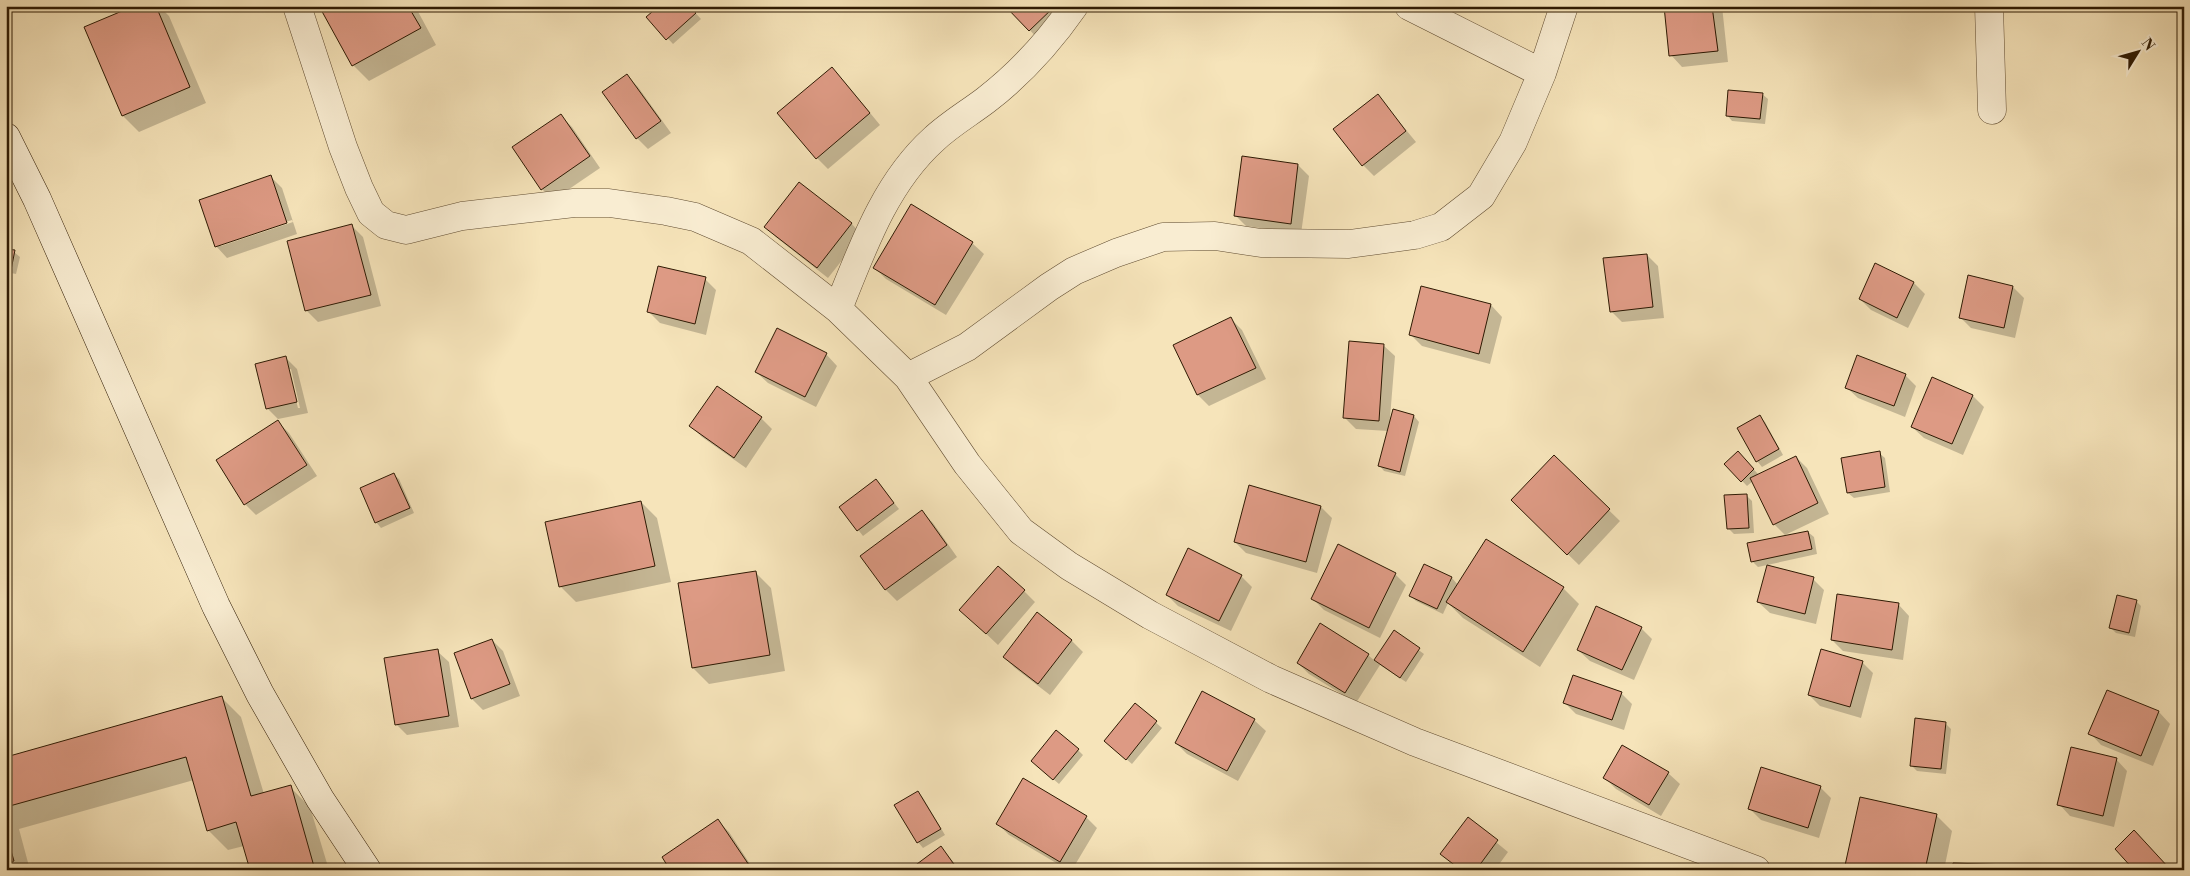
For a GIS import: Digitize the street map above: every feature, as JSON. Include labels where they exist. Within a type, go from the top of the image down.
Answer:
[{"type":"street","points":[[297,6],[343,147],[359,188],[371,213],[386,225],[406,230],[462,216],[574,203],[609,203],[695,217],[751,241],[838,309],[908,377],[967,464],[1021,531],[1069,566],[1150,615],[1271,679],[1415,742],[1756,870]]},
{"type":"street","points":[[838,309],[872,226],[896,182],[934,139],[987,100],[1028,64],[1074,6]]},
{"type":"street","points":[[1409,6],[1542,73]]},
{"type":"street","points":[[908,377],[967,347],[1074,271],[1116,253],[1163,237],[1215,236],[1261,243],[1349,244],[1415,236],[1441,227],[1482,196],[1513,142],[1542,73],[1564,6]]},
{"type":"street","points":[[1989,6],[1992,110]]},
{"type":"street","points":[[9,152],[37,199],[216,606],[260,694],[320,799],[367,870]]},
{"type":"building","points":[[134,6],[156,6],[190,87],[122,116],[84,27]]},
{"type":"building","points":[[319,6],[408,6],[421,28],[352,66]]},
{"type":"building","points":[[659,6],[690,6],[696,13],[666,40],[646,17]]},
{"type":"building","points":[[1005,6],[1055,6],[1029,31]]},
{"type":"building","points":[[1664,6],[1712,6],[1718,51],[1669,56]]},
{"type":"building","points":[[832,67],[870,113],[816,159],[777,113]]},
{"type":"building","points":[[627,74],[661,121],[636,139],[602,92]]},
{"type":"building","points":[[1728,90],[1763,93],[1760,119],[1726,116]]},
{"type":"building","points":[[1378,94],[1406,131],[1362,166],[1333,129]]},
{"type":"building","points":[[561,114],[590,156],[541,190],[512,147]]},
{"type":"building","points":[[1242,156],[1298,164],[1291,224],[1234,216]]},
{"type":"building","points":[[271,175],[287,223],[215,247],[199,200]]},
{"type":"building","points":[[799,182],[852,223],[817,268],[764,227]]},
{"type":"building","points":[[911,204],[973,242],[935,305],[873,268]]},
{"type":"building","points":[[352,224],[371,295],[305,311],[287,241]]},
{"type":"building","points":[[6,249],[15,250],[11,270],[6,269]]},
{"type":"building","points":[[1647,254],[1653,307],[1610,312],[1603,258]]},
{"type":"building","points":[[1875,263],[1914,282],[1897,318],[1859,299]]},
{"type":"building","points":[[658,266],[706,277],[695,324],[647,312]]},
{"type":"building","points":[[1968,275],[2013,286],[2004,328],[1959,318]]},
{"type":"building","points":[[1421,286],[1491,304],[1479,354],[1409,335]]},
{"type":"building","points":[[1231,317],[1256,368],[1197,395],[1173,345]]},
{"type":"building","points":[[777,328],[827,353],[805,397],[755,372]]},
{"type":"building","points":[[1349,341],[1384,344],[1379,421],[1343,418]]},
{"type":"building","points":[[1857,355],[1906,374],[1894,406],[1845,388]]},
{"type":"building","points":[[286,356],[297,402],[266,409],[255,364]]},
{"type":"building","points":[[1932,377],[1973,395],[1952,444],[1911,427]]},
{"type":"building","points":[[717,386],[762,417],[734,458],[689,426]]},
{"type":"building","points":[[1393,409],[1414,415],[1400,472],[1378,466]]},
{"type":"building","points":[[1760,415],[1779,449],[1756,462],[1737,428]]},
{"type":"building","points":[[278,420],[307,465],[244,505],[216,460]]},
{"type":"building","points":[[1738,451],[1754,469],[1741,482],[1724,464]]},
{"type":"building","points":[[1880,451],[1885,487],[1847,493],[1841,458]]},
{"type":"building","points":[[1554,455],[1610,509],[1567,555],[1511,500]]},
{"type":"building","points":[[1796,456],[1818,503],[1773,525],[1750,478]]},
{"type":"building","points":[[394,473],[410,508],[375,523],[360,488]]},
{"type":"building","points":[[876,479],[894,503],[857,531],[839,507]]},
{"type":"building","points":[[1249,485],[1321,506],[1306,562],[1234,542]]},
{"type":"building","points":[[1747,494],[1749,528],[1727,529],[1724,495]]},
{"type":"building","points":[[641,501],[655,566],[559,587],[545,522]]},
{"type":"building","points":[[922,510],[947,545],[885,590],[860,556]]},
{"type":"building","points":[[1808,531],[1812,549],[1751,562],[1747,543]]},
{"type":"building","points":[[1486,539],[1564,587],[1523,652],[1446,602]]},
{"type":"building","points":[[1338,544],[1396,573],[1369,628],[1311,599]]},
{"type":"building","points":[[1188,548],[1242,575],[1219,621],[1166,595]]},
{"type":"building","points":[[1424,564],[1452,577],[1437,609],[1409,596]]},
{"type":"building","points":[[1767,565],[1814,577],[1805,614],[1757,602]]},
{"type":"building","points":[[998,566],[1025,590],[986,634],[959,610]]},
{"type":"building","points":[[756,571],[770,655],[692,668],[678,583]]},
{"type":"building","points":[[1837,594],[1899,603],[1892,650],[1831,640]]},
{"type":"building","points":[[2117,595],[2137,600],[2129,633],[2109,628]]},
{"type":"building","points":[[1596,606],[1642,627],[1622,670],[1577,650]]},
{"type":"building","points":[[1037,612],[1072,640],[1038,684],[1003,657]]},
{"type":"building","points":[[1320,623],[1369,654],[1345,693],[1297,663]]},
{"type":"building","points":[[1394,630],[1420,648],[1400,678],[1374,660]]},
{"type":"building","points":[[492,639],[510,684],[471,699],[454,653]]},
{"type":"building","points":[[438,649],[449,716],[395,725],[384,658]]},
{"type":"building","points":[[1821,649],[1863,661],[1850,707],[1808,695]]},
{"type":"building","points":[[1573,675],[1622,692],[1612,720],[1563,703]]},
{"type":"building","points":[[2107,690],[2159,711],[2141,756],[2088,734]]},
{"type":"building","points":[[1202,691],[1255,719],[1227,771],[1175,743]]},
{"type":"building","points":[[222,696],[251,796],[291,785],[315,870],[250,870],[236,822],[207,831],[186,757],[6,807],[6,757]]},
{"type":"building","points":[[1135,703],[1157,721],[1126,760],[1104,741]]},
{"type":"building","points":[[1915,718],[1946,722],[1941,769],[1910,766]]},
{"type":"building","points":[[1056,730],[1079,749],[1053,780],[1031,761]]},
{"type":"building","points":[[1622,745],[1669,772],[1649,805],[1603,778]]},
{"type":"building","points":[[2071,747],[2117,758],[2103,816],[2057,805]]},
{"type":"building","points":[[1761,767],[1821,786],[1808,828],[1748,809]]},
{"type":"building","points":[[1023,778],[1087,816],[1060,862],[996,824]]},
{"type":"building","points":[[918,791],[941,829],[917,843],[894,805]]},
{"type":"building","points":[[1860,797],[1937,814],[1925,870],[1844,870]]},
{"type":"building","points":[[1468,817],[1498,840],[1476,870],[1461,870],[1440,854]]},
{"type":"building","points":[[718,819],[749,865],[742,870],[670,870],[662,857]]},
{"type":"building","points":[[2134,830],[2169,868],[2167,870],[2134,870],[2115,849]]},
{"type":"building","points":[[6,833],[14,861],[6,863]]},
{"type":"building","points":[[941,846],[958,870],[909,870]]},
{"type":"building","points":[[1953,863],[2010,865],[2010,870],[1953,870]]}]
